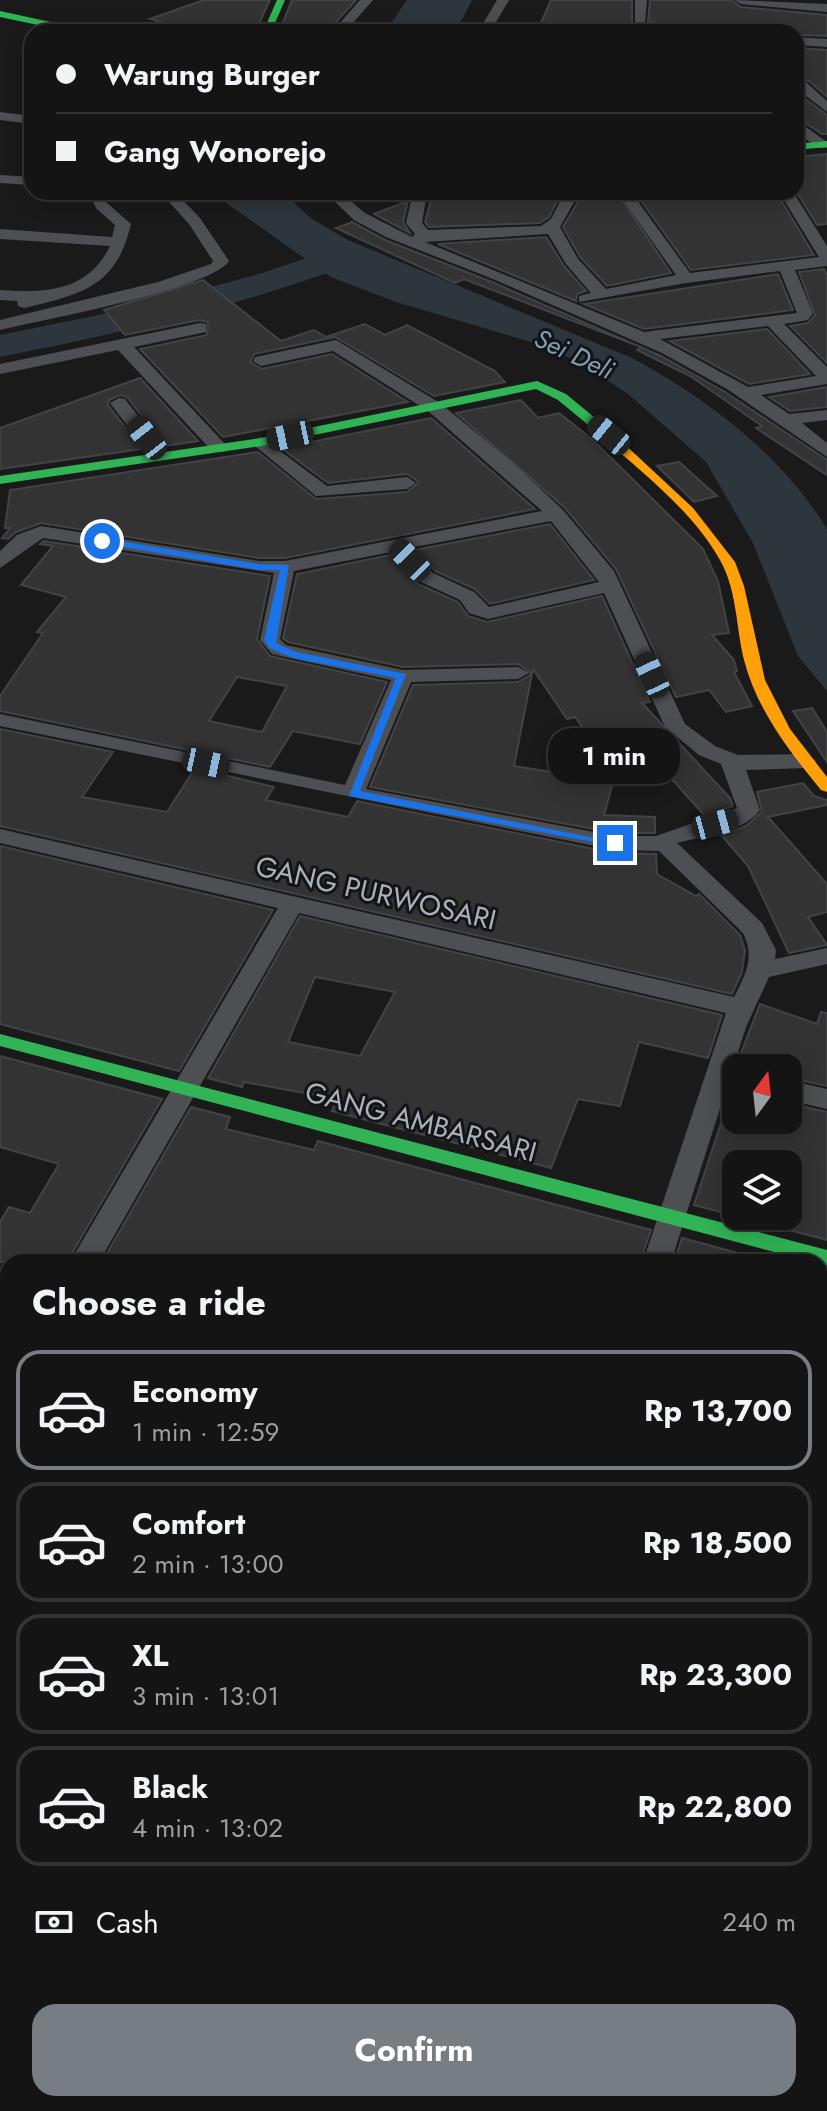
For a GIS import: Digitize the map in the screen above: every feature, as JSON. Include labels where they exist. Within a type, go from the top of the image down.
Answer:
[{"type":"main road","points":[[270,24],[281,0]]},
{"type":"main road","points":[[0,14],[46,24]]},
{"type":"main road","points":[[0,26],[24,31]]},
{"type":"main road","points":[[804,147],[825,148]]},
{"type":"main road","points":[[804,155],[825,148]]},
{"type":"main road","points":[[0,480],[261,442],[537,385],[547,387],[609,435],[696,518],[729,565],[742,603],[757,680],[805,761],[827,787]]},
{"type":"main road","name":"GANG AMBARSARI","points":[[0,1040],[812,1254]]},
{"type":"street","points":[[345,24],[367,0]]},
{"type":"street","points":[[489,24],[503,0]]},
{"type":"street","points":[[639,24],[641,0]]},
{"type":"street","points":[[741,0],[827,8]]},
{"type":"street","points":[[804,42],[827,43]]},
{"type":"street","points":[[804,88],[827,108]]},
{"type":"street","points":[[0,116],[24,119]]},
{"type":"street","points":[[0,127],[24,128]]},
{"type":"street","points":[[804,131],[825,148]]},
{"type":"street","points":[[0,179],[24,180]]},
{"type":"street","points":[[0,309],[90,285],[103,274],[123,224],[99,200]]},
{"type":"street","points":[[0,325],[163,286],[217,267],[221,261],[195,221],[175,200]]},
{"type":"street","points":[[341,200],[363,219],[418,239],[566,304],[749,392],[827,452]]},
{"type":"street","points":[[418,200],[414,223],[418,239]]},
{"type":"street","points":[[418,239],[536,231],[552,227],[568,200]]},
{"type":"street","points":[[633,200],[686,278]]},
{"type":"street","points":[[566,304],[686,278],[827,260],[791,200]]},
{"type":"street","points":[[552,227],[572,261],[602,295]]},
{"type":"street","points":[[0,234],[118,242]]},
{"type":"street","points":[[639,337],[804,315],[785,265]]},
{"type":"street","points":[[0,295],[42,298]]},
{"type":"street","points":[[771,320],[827,378]]},
{"type":"street","points":[[0,369],[200,328]]},
{"type":"street","points":[[122,344],[219,448]]},
{"type":"street","points":[[261,361],[336,345],[434,407],[507,467],[556,514],[604,571],[676,727],[694,743],[732,763],[756,766],[805,761]]},
{"type":"street","points":[[749,392],[827,378]]},
{"type":"street","points":[[119,403],[160,456]]},
{"type":"street","points":[[788,419],[827,415]]},
{"type":"street","points":[[261,442],[323,492],[407,483]]},
{"type":"street","points":[[0,562],[24,539],[41,532],[259,567],[285,567],[556,514]]},
{"type":"street","points":[[394,544],[426,577],[467,596],[476,609],[488,613],[609,586]]},
{"type":"street","points":[[285,567],[270,640],[272,645],[293,655],[403,676],[518,673]]},
{"type":"street","points":[[353,793],[403,676]]},
{"type":"street","points":[[0,720],[615,843],[665,844],[753,929],[763,944],[761,970],[755,988],[740,1007],[731,1054]]},
{"type":"street","points":[[665,844],[667,838],[739,818],[749,810],[732,763]]},
{"type":"street","name":"GANG PURWOSARI","points":[[0,836],[740,1007]]},
{"type":"street","points":[[89,1254],[292,905]]},
{"type":"street","points":[[761,970],[827,956]]},
{"type":"street","points":[[659,1254],[722,1089]]},
{"type":"street","points":[[802,1093],[827,1099]]},
{"type":"water","points":[[407,0],[472,0],[457,24],[390,24]]},
{"type":"water","name":"Sei Deli","points":[[222,200],[291,200],[312,219],[348,240],[632,358],[688,392],[741,431],[788,477],[827,529],[827,691],[798,656],[753,543],[706,462],[628,394],[579,362],[538,344],[396,302],[331,277]]},
{"type":"building","points":[[204,0],[270,0],[259,24],[167,24],[150,19]]},
{"type":"building","points":[[292,0],[356,0],[334,24],[282,24]]},
{"type":"building","points":[[551,0],[632,0],[632,24],[540,24]]},
{"type":"building","points":[[650,0],[732,0],[741,7],[827,15],[827,36],[804,35],[804,24],[660,24],[648,21]]},
{"type":"building","points":[[804,49],[827,50],[827,97],[809,81],[804,81]]},
{"type":"building","points":[[804,98],[827,115],[827,134],[804,122]]},
{"type":"building","points":[[827,154],[827,224],[817,225],[802,200],[804,200],[804,156]]},
{"type":"building","points":[[431,200],[558,200],[549,217],[540,223],[429,227],[425,222]]},
{"type":"building","points":[[579,200],[622,200],[671,273],[607,286],[580,257],[563,227]]},
{"type":"building","points":[[781,200],[814,255],[691,270],[642,202]]},
{"type":"building","points":[[408,201],[403,222],[410,233],[374,214]]},
{"type":"building","points":[[352,222],[385,240],[492,282],[636,345],[464,279],[455,283],[336,228]]},
{"type":"building","points":[[546,237],[564,266],[586,291],[577,294],[576,301],[438,244]]},
{"type":"building","points":[[824,269],[827,275],[827,363],[790,326],[808,323],[815,315],[799,272]]},
{"type":"building","points":[[778,274],[793,310],[644,329],[584,304]]},
{"type":"building","points":[[203,280],[281,341],[314,330],[326,337],[365,324],[385,335],[407,325],[495,371],[505,382],[434,396],[335,337],[254,354],[250,362],[262,369],[332,354],[408,402],[223,437],[140,349],[207,335],[208,322],[199,320],[125,335],[104,310]]},
{"type":"building","points":[[767,329],[810,374],[749,384],[670,341]]},
{"type":"building","points":[[641,347],[725,392],[827,460],[827,475],[756,428],[762,426],[690,376],[637,350]]},
{"type":"building","points":[[140,378],[198,441],[165,446],[127,397],[120,395],[109,400],[108,405],[142,449],[0,469],[0,428]]},
{"type":"building","points":[[827,387],[827,407],[790,411],[769,397]]},
{"type":"building","points":[[521,400],[538,418],[559,413],[593,440],[703,549],[718,581],[729,633],[712,635],[734,660],[737,671],[734,672],[752,706],[726,712],[709,690],[676,697],[616,569],[565,508],[456,413]]},
{"type":"building","points":[[431,418],[535,509],[285,558],[259,558],[41,523],[16,532],[8,539],[2,538],[10,528],[5,528],[10,490],[258,452],[316,499],[407,492],[419,482],[407,474],[328,483],[281,448]]},
{"type":"building","points":[[679,462],[717,496],[694,502],[657,466]]},
{"type":"building","points":[[550,524],[594,580],[490,604],[475,589],[435,571],[415,550]]},
{"type":"building","points":[[44,541],[270,576],[257,639],[270,656],[387,682],[360,744],[293,731],[270,767],[0,711],[0,696],[43,633],[37,632],[66,597],[21,585],[53,546],[40,544]],"holes":[[[237,677],[287,686],[262,732],[209,721]]]},
{"type":"building","points":[[390,555],[418,584],[458,602],[468,616],[487,622],[602,596],[650,702],[642,703],[730,798],[733,806],[705,816],[650,755],[612,767],[575,717],[567,719],[533,669],[514,766],[613,782],[604,815],[655,817],[655,833],[615,833],[370,787],[413,685],[518,682],[532,674],[518,664],[403,667],[288,642],[283,638],[297,574]]},
{"type":"building","points":[[812,708],[827,732],[827,762],[793,711]]},
{"type":"building","points":[[0,729],[113,752],[82,797],[167,812],[195,768],[274,787],[266,800],[348,817],[357,801],[614,853],[656,854],[657,874],[696,896],[699,894],[740,935],[745,950],[742,972],[732,994],[0,826]]},
{"type":"building","points":[[803,783],[814,796],[827,800],[827,805],[768,817],[827,884],[827,912],[808,917],[827,945],[789,953],[748,866],[721,835],[746,826],[762,812],[757,792]]},
{"type":"building","points":[[0,846],[273,910],[179,1071],[0,1024]]},
{"type":"building","points":[[300,916],[722,1015],[708,1058],[639,1042],[620,1106],[578,1099],[551,1168],[332,1111],[337,1099],[244,1082],[242,1087],[208,1078]],"holes":[[[315,977],[395,992],[360,1056],[288,1042]]]},
{"type":"building","points":[[760,1004],[817,1024],[821,1012],[827,1013],[827,1086],[802,1080],[802,1054],[741,1054]]},
{"type":"building","points":[[0,1056],[162,1099],[72,1254],[0,1254],[0,1222],[9,1207],[30,1213],[59,1164],[0,1147]]},
{"type":"building","points":[[802,1106],[827,1112],[827,1240],[789,1230],[802,1230],[802,1150],[722,1150],[722,1212],[694,1205],[722,1120],[722,1134],[802,1134]]},
{"type":"building","points":[[191,1107],[230,1117],[226,1129],[314,1150],[318,1141],[651,1230],[643,1254],[107,1254]]},
{"type":"building","points":[[682,1238],[742,1254],[677,1254]]},
{"type":"waterway","points":[[0,346],[136,318],[275,281],[336,258]]},
{"type":"traffic: fast","points":[[270,24],[281,0]]},
{"type":"traffic: fast","points":[[0,14],[46,24]]},
{"type":"traffic: fast","points":[[804,146],[827,144]]},
{"type":"traffic: fast","points":[[0,480],[261,442],[537,385],[562,397],[602,430]]},
{"type":"traffic: fast","points":[[0,1040],[812,1254]]},
{"type":"traffic: slow","points":[[602,430],[671,493],[718,546],[737,586],[752,663],[764,697],[793,744],[827,787]]},
{"type":"route","points":[[102,541],[259,567],[285,567],[270,640],[272,645],[293,655],[353,664],[403,676],[353,793],[615,843]]}]
